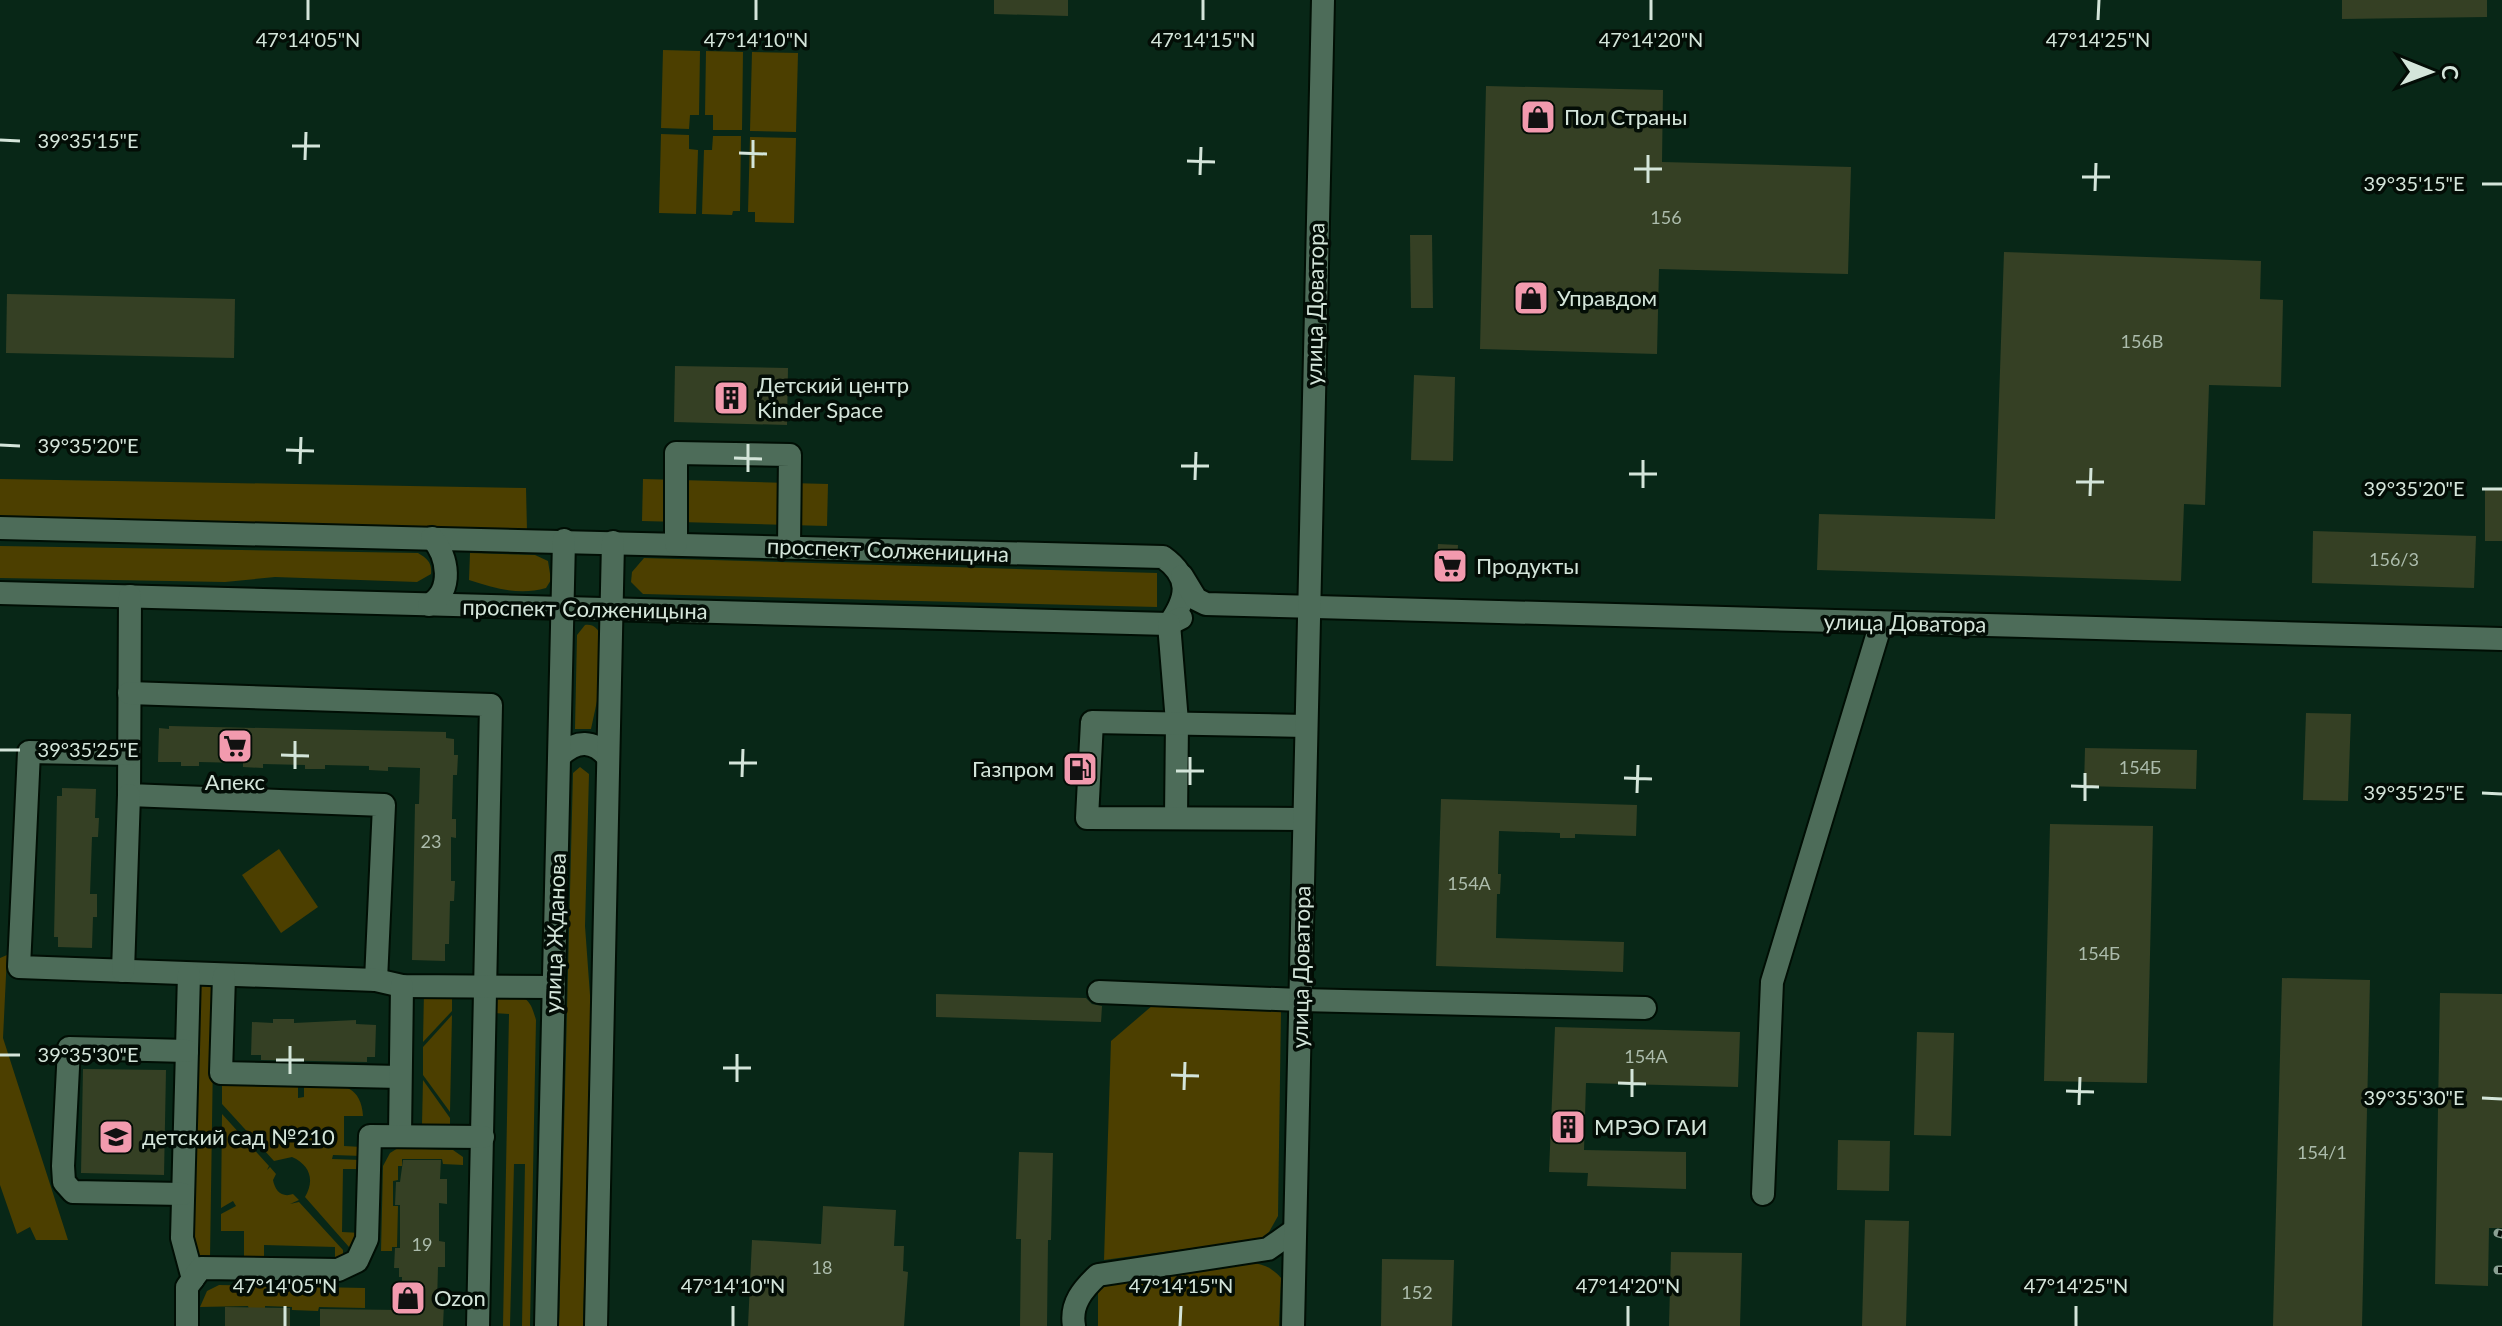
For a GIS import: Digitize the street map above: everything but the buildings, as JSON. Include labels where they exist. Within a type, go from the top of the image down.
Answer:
[{"type":"street","name":"улица Доватора","points":[[1293,1326],[1323,0]]},
{"type":"street","points":[[676,544],[676,453],[790,455],[789,547]]},
{"type":"street","points":[[0,528],[613,542],[596,1326]]},
{"type":"street","points":[[429,605],[441,593],[446,572],[442,554],[432,538]]},
{"type":"street","name":"улица Жданова","points":[[546,1326],[564,540]]},
{"type":"street","name":"проспект Солженицина","points":[[613,542],[1163,557],[1176,566],[1182,576]]},
{"type":"street","points":[[1182,576],[1196,599],[1206,604],[1308,609]]},
{"type":"street","points":[[1176,818],[1177,722],[1169,624],[1181,603],[1182,576]]},
{"type":"street","name":"проспект Солженицына","points":[[0,593],[1169,624],[1206,604]]},
{"type":"street","points":[[123,971],[129,795],[130,596]]},
{"type":"street","name":"улица Доватора","points":[[1308,609],[2502,639]]},
{"type":"street","points":[[1763,1194],[1772,982],[1881,623]]},
{"type":"street","points":[[129,693],[491,705],[478,1326]]},
{"type":"street","points":[[1304,819],[1087,818],[1092,722],[1306,726]]},
{"type":"street","points":[[561,755],[574,745],[585,743],[602,750],[608,757]]},
{"type":"street","points":[[129,754],[29,752],[19,967],[376,980],[402,986],[553,987]]},
{"type":"street","points":[[129,795],[384,805],[376,980]]},
{"type":"street","points":[[189,974],[182,1238],[193,1279]]},
{"type":"street","points":[[224,976],[221,1073],[400,1077]]},
{"type":"street","points":[[400,1136],[402,986]]},
{"type":"street","points":[[1099,992],[1645,1008]]},
{"type":"street","points":[[183,1194],[73,1192],[64,1182],[63,1166],[69,1048],[187,1051]]},
{"type":"street","points":[[187,1326],[187,1287],[201,1268],[338,1270],[357,1261],[367,1239],[370,1136],[483,1137]]},
{"type":"street","points":[[1074,1326],[1072,1320],[1079,1292],[1098,1275],[1268,1249],[1295,1230]]},
{"type":"shaded area","points":[[663,50],[700,51],[699,115],[690,115],[689,129],[661,128]]},
{"type":"shaded area","points":[[706,51],[743,52],[742,130],[713,130],[713,115],[705,115]]},
{"type":"shaded area","points":[[752,52],[798,53],[796,132],[750,131]]},
{"type":"shaded area","points":[[661,134],[689,135],[689,149],[698,150],[696,214],[659,213]]},
{"type":"shaded area","points":[[713,136],[741,136],[740,211],[733,211],[732,215],[702,214],[704,150],[712,150]]},
{"type":"shaded area","points":[[750,137],[796,138],[794,223],[755,222],[755,212],[748,212]]},
{"type":"shaded area","points":[[0,479],[526,488],[527,531],[0,519]]},
{"type":"shaded area","points":[[643,479],[828,484],[827,526],[642,521]]},
{"type":"shaded area","points":[[0,546],[418,553],[429,562],[431,574],[417,582],[275,577],[225,582],[0,578]]},
{"type":"shaded area","points":[[470,553],[535,555],[548,561],[551,580],[546,588],[517,591],[469,580]]},
{"type":"shaded area","points":[[644,558],[1157,573],[1157,607],[643,594],[631,582],[632,572]]},
{"type":"shaded area","points":[[585,625],[595,627],[601,636],[600,687],[591,729],[575,729],[577,635]]},
{"type":"shaded area","points":[[580,767],[589,774],[585,926],[591,1009],[583,1326],[559,1326],[573,773]]},
{"type":"shaded area","points":[[279,849],[318,907],[281,933],[242,875]]},
{"type":"shaded area","points":[[7,955],[3,1038],[68,1240],[36,1240],[30,1227],[17,1234],[0,1185],[0,958]]},
{"type":"shaded area","points":[[209,982],[214,990],[210,1258],[205,1262],[195,1257],[193,1239],[199,1008],[196,985]]},
{"type":"shaded area","points":[[424,992],[452,992],[452,1011],[423,1042]]},
{"type":"shaded area","points":[[507,992],[527,1000],[536,1020],[530,1326],[522,1326],[525,1164],[514,1164],[510,1326],[503,1326],[509,1014],[493,1013],[493,999]]},
{"type":"shaded area","points":[[1153,1005],[1281,1010],[1278,1216],[1269,1232],[1260,1239],[1104,1260],[1111,1041]]},
{"type":"shaded area","points":[[452,1015],[450,1112],[423,1075],[423,1047]]},
{"type":"shaded area","points":[[423,1080],[450,1118],[450,1125],[422,1125]]},
{"type":"shaded area","points":[[222,1082],[298,1084],[298,1098],[304,1097],[304,1084],[334,1084],[357,1095],[363,1116],[344,1116],[344,1146],[362,1147],[362,1156],[333,1155],[332,1159],[362,1160],[362,1169],[343,1169],[342,1232],[361,1233],[358,1247],[349,1247],[305,1197],[310,1179],[303,1164],[292,1157],[274,1161],[222,1104]]},
{"type":"shaded area","points":[[222,1114],[269,1166],[267,1170],[270,1167],[276,1174],[273,1180],[277,1190],[286,1195],[293,1194],[299,1200],[290,1204],[299,1202],[343,1250],[343,1261],[335,1263],[335,1247],[264,1245],[264,1261],[244,1261],[244,1231],[221,1231],[221,1214],[236,1206],[233,1201],[221,1208]]},
{"type":"shaded area","points":[[398,1148],[453,1150],[463,1157],[463,1165],[443,1164],[442,1159],[402,1159],[402,1166],[398,1166],[398,1180],[393,1181],[393,1206],[398,1206],[397,1247],[392,1247],[392,1251],[381,1251],[383,1166],[390,1153]]},
{"type":"shaded area","points":[[1239,1262],[1263,1265],[1281,1278],[1279,1326],[1098,1326],[1098,1289],[1114,1278]]},
{"type":"shaded area","points":[[219,1285],[365,1288],[365,1308],[319,1307],[318,1311],[265,1306],[265,1310],[249,1309],[248,1306],[200,1307],[207,1291]]},
{"type":"railway","points":[[2498,1233],[2502,1234]]},
{"type":"place","name":"Пол Страны","points":[[1538,117]]},
{"type":"place","name":"Управдом","points":[[1531,298]]},
{"type":"place","name":"Детский центр Kinder Space","points":[[731,398]]},
{"type":"place","name":"Продукты","points":[[1450,566]]},
{"type":"place","name":"Апекс","points":[[235,746]]},
{"type":"place","name":"Газпром","points":[[1080,769]]},
{"type":"place","name":"МРЭО ГАИ","points":[[1568,1127]]},
{"type":"place","name":"детский сад №210","points":[[116,1137]]},
{"type":"place","name":"Ozon","points":[[408,1298]]}]
